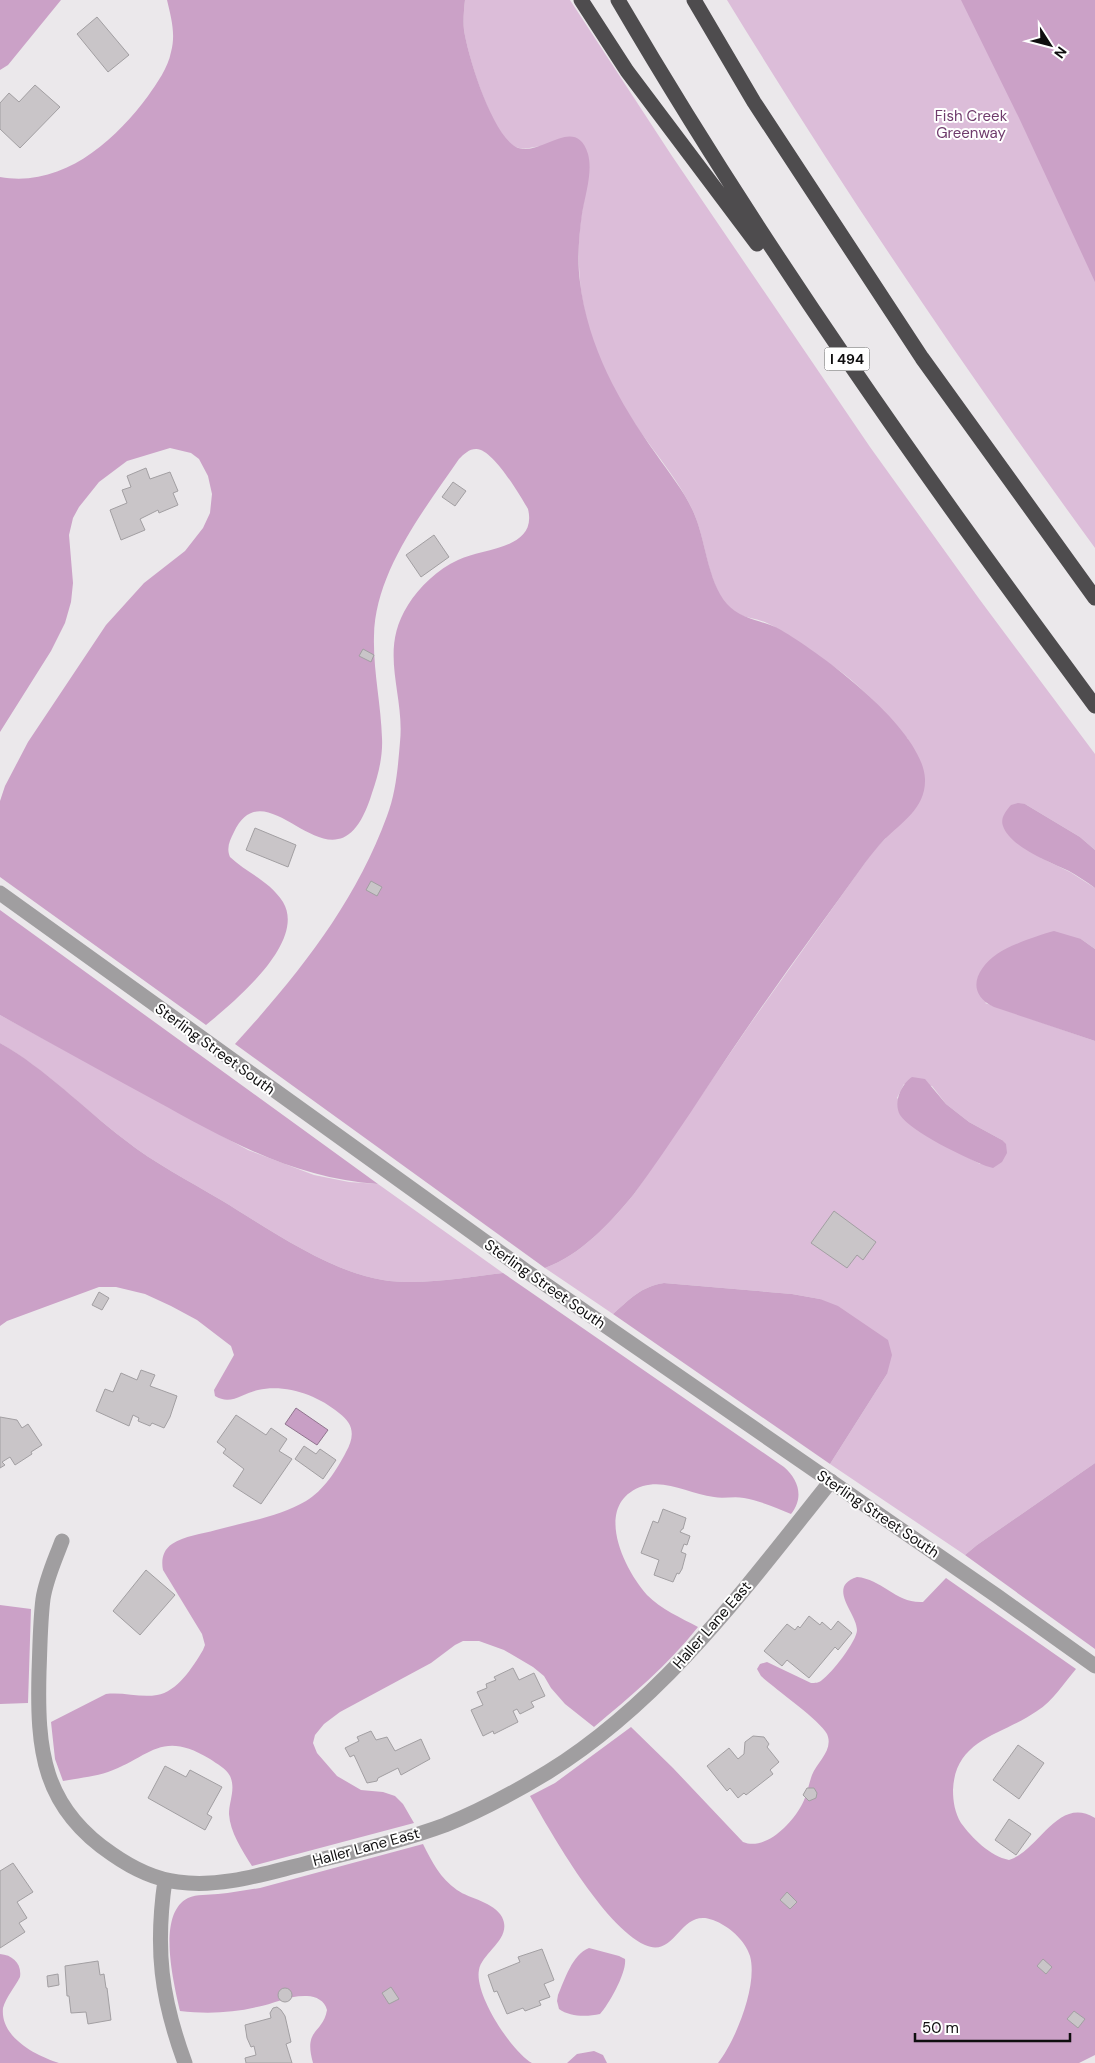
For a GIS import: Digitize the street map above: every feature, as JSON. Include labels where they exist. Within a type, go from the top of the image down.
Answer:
[{"type":"highway","points":[[581,0],[627,71],[869,392]]},
{"type":"highway","name":"I 494","points":[[618,0],[753,220],[869,392],[997,573],[1095,706]]},
{"type":"highway","points":[[694,0],[754,102],[922,358],[1095,598]]},
{"type":"street","name":"Sterling Street South","points":[[0,893],[526,1271],[990,1591],[1095,1666]]},
{"type":"street","name":"Haller Lane East","points":[[62,1541],[43,1600],[38,1702],[40,1742],[58,1797],[88,1835],[123,1861],[143,1873],[165,1880],[197,1884],[239,1879],[393,1841],[462,1818],[548,1772],[603,1734],[677,1666],[831,1481]]},
{"type":"street","points":[[165,1880],[159,1933],[161,1963],[168,2011],[185,2063]]},
{"type":"green space","points":[[465,0],[570,0],[672,156],[870,447],[980,600],[1095,754],[1095,850],[1080,837],[1025,804],[1041,858],[1070,872],[1095,888],[1095,949],[1081,939],[985,1003],[1095,1041],[1095,1463],[965,1555],[830,1464],[887,1374],[820,1299],[792,1294],[664,1283],[648,1287],[613,1314],[545,1268],[583,1247],[605,1227],[634,1194],[748,1027],[874,850],[886,838],[908,739],[873,701],[844,674],[773,626],[733,611],[721,597],[711,574],[693,511],[671,473],[628,413],[603,367],[594,344],[582,296],[579,271],[581,219],[589,159],[545,146],[516,147],[504,137],[489,109],[470,57],[464,30]],"holes":[[[904,1084],[932,1086],[946,1104],[969,1122],[1002,1140],[980,1164],[960,1153],[897,1098]]]},
{"type":"green space","name":"Fish Creek Greenway","points":[[727,0],[1095,0],[1095,548],[905,278],[770,70]]},
{"type":"green space","points":[[0,1015],[248,1150],[314,1175],[349,1182],[378,1184],[503,1273],[443,1280],[397,1282],[363,1275],[342,1268],[299,1248],[172,1172],[109,1128],[49,1077],[0,1043]]},
{"type":"shaded area","points":[[0,0],[61,0],[8,65],[0,70]]},
{"type":"shaded area","points":[[167,0],[465,0],[464,30],[470,58],[482,94],[498,127],[507,139],[516,147],[525,149],[566,137],[575,137],[582,142],[588,154],[590,168],[579,239],[579,274],[590,329],[607,373],[618,394],[642,434],[681,489],[693,511],[711,572],[720,595],[727,604],[745,617],[781,630],[821,656],[868,695],[889,716],[907,738],[920,759],[925,779],[924,789],[922,798],[912,814],[881,843],[865,863],[760,1010],[634,1194],[605,1227],[583,1247],[545,1268],[235,1044],[280,992],[322,938],[358,879],[374,848],[387,816],[395,789],[401,724],[395,673],[395,639],[399,622],[408,605],[430,579],[443,568],[468,556],[506,545],[517,540],[525,533],[529,522],[528,509],[505,473],[490,456],[476,449],[471,450],[459,459],[431,499],[404,543],[392,565],[383,589],[377,612],[374,636],[382,752],[372,793],[357,826],[340,839],[322,838],[284,819],[265,812],[249,814],[231,838],[228,847],[230,857],[272,888],[283,902],[288,918],[285,935],[277,952],[264,970],[233,1002],[206,1025],[0,877],[0,801],[5,786],[28,742],[106,625],[144,583],[185,551],[203,528],[210,513],[212,494],[208,476],[199,459],[191,453],[170,448],[127,461],[99,482],[79,507],[73,518],[69,535],[73,583],[71,602],[65,623],[51,651],[0,732],[0,177],[23,179],[65,168],[85,158],[119,130],[148,96],[167,64],[173,39]]},
{"type":"shaded area","points":[[961,0],[1095,0],[1095,282],[1020,120]]},
{"type":"shaded area","points":[[1025,804],[1080,837],[1095,850],[1095,888],[1069,871],[1022,847],[1007,834],[1002,823],[1003,817],[1011,805]]},
{"type":"shaded area","points":[[0,910],[378,1184],[348,1181],[318,1174],[262,1155],[209,1130],[0,1015]]},
{"type":"shaded area","points":[[1054,931],[1081,939],[1095,949],[1095,1041],[994,1007],[979,995],[977,981],[979,974],[997,954],[1017,944]]},
{"type":"shaded area","points":[[0,1043],[33,1065],[136,1148],[278,1236],[321,1259],[363,1275],[397,1282],[443,1280],[503,1273],[784,1467],[793,1478],[798,1489],[798,1502],[795,1508],[791,1514],[750,1499],[714,1497],[661,1484],[643,1486],[628,1494],[619,1506],[616,1521],[617,1537],[629,1569],[647,1595],[658,1605],[698,1627],[662,1667],[594,1727],[565,1704],[551,1688],[544,1676],[533,1667],[504,1650],[479,1641],[463,1641],[455,1645],[431,1663],[340,1712],[324,1724],[315,1735],[313,1743],[317,1753],[337,1776],[361,1790],[383,1792],[395,1796],[403,1804],[414,1823],[252,1866],[237,1841],[230,1821],[229,1809],[232,1781],[230,1776],[221,1766],[193,1750],[179,1746],[167,1746],[146,1753],[108,1772],[63,1781],[55,1759],[51,1722],[106,1694],[151,1696],[164,1693],[184,1678],[203,1650],[205,1645],[202,1634],[163,1570],[162,1563],[167,1549],[182,1539],[273,1515],[296,1507],[306,1501],[324,1486],[334,1473],[349,1446],[352,1431],[348,1421],[339,1413],[321,1401],[301,1392],[279,1389],[258,1390],[226,1400],[215,1396],[214,1390],[234,1355],[231,1346],[197,1320],[145,1294],[116,1287],[99,1287],[7,1321],[0,1326]]},
{"type":"shaded area","points":[[912,1077],[925,1079],[946,1104],[969,1122],[1002,1140],[1006,1144],[1007,1153],[1002,1162],[993,1168],[986,1166],[940,1144],[906,1122],[900,1115],[897,1106],[902,1088]]},
{"type":"shaded area","points":[[664,1283],[792,1294],[820,1299],[838,1306],[888,1340],[892,1355],[887,1374],[830,1464],[613,1314],[648,1287]]},
{"type":"shaded area","points":[[296,1408],[328,1430],[317,1445],[285,1424]]},
{"type":"shaded area","points":[[1095,1463],[1095,1649],[965,1555]]},
{"type":"shaded area","points":[[857,1577],[874,1582],[914,1602],[923,1602],[946,1578],[1076,1669],[1043,1707],[971,1748],[962,1759],[956,1773],[953,1790],[956,1811],[965,1829],[995,1855],[1009,1860],[1020,1855],[1059,1819],[1070,1814],[1082,1813],[1095,1818],[1095,2055],[1079,2063],[718,2063],[732,2041],[748,1997],[752,1968],[748,1950],[744,1944],[736,1934],[725,1926],[713,1920],[702,1918],[693,1920],[664,1945],[655,1947],[645,1945],[629,1934],[596,1900],[580,1878],[530,1796],[555,1783],[631,1727],[743,1842],[751,1844],[760,1843],[776,1835],[796,1815],[806,1796],[814,1770],[827,1751],[829,1740],[823,1728],[816,1721],[761,1676],[757,1669],[760,1664],[767,1662],[811,1683],[820,1682],[826,1677],[843,1657],[856,1635],[856,1623],[843,1594],[844,1587],[848,1581]]},
{"type":"shaded area","points":[[0,1605],[31,1609],[28,1703],[0,1704]]},
{"type":"shaded area","points":[[423,1844],[437,1869],[451,1885],[462,1893],[493,1908],[502,1917],[503,1932],[496,1945],[481,1963],[479,1980],[482,1993],[496,2021],[514,2047],[532,2063],[313,2063],[310,2043],[325,2018],[327,2010],[322,2002],[310,1996],[294,1997],[229,2012],[180,2011],[171,1968],[170,1934],[172,1919],[178,1906],[188,1898],[260,1888]]},
{"type":"shaded area","points":[[589,1948],[625,1959],[623,1972],[612,1996],[600,2014],[584,2016],[568,2014],[559,2009],[558,1995],[566,1975],[574,1962],[583,1951]]},
{"type":"shaded area","points":[[0,1954],[13,1958],[20,1968],[20,1977],[3,2008],[7,2028],[22,2044],[41,2056],[59,2063],[0,2063]]},
{"type":"shaded area","points":[[594,2051],[603,2055],[607,2063],[567,2063],[577,2054]]},
{"type":"building","points":[[97,17],[129,55],[108,72],[77,34]]},
{"type":"building","points":[[35,85],[60,107],[20,148],[0,129],[0,103],[9,93],[19,102]]},
{"type":"building","points":[[146,468],[150,479],[170,472],[178,491],[173,493],[178,505],[159,513],[158,510],[140,519],[145,530],[121,540],[110,510],[127,503],[122,490],[131,487],[127,476]]},
{"type":"building","points":[[453,482],[466,491],[455,506],[442,497]]},
{"type":"building","points":[[434,535],[449,557],[421,577],[406,555]]},
{"type":"building","points":[[363,649],[374,655],[371,662],[359,656]]},
{"type":"building","points":[[255,828],[296,845],[288,867],[246,850]]},
{"type":"building","points":[[371,881],[382,887],[377,896],[366,890]]},
{"type":"building","points":[[834,1211],[876,1242],[863,1260],[857,1255],[847,1268],[811,1243]]},
{"type":"building","points":[[99,1292],[109,1298],[102,1310],[92,1305]]},
{"type":"building","points":[[141,1370],[155,1375],[150,1386],[177,1396],[164,1428],[152,1423],[150,1426],[138,1421],[139,1418],[133,1415],[129,1426],[96,1411],[105,1389],[113,1392],[121,1373],[137,1380]]},
{"type":"building","points":[[236,1415],[266,1435],[271,1428],[287,1439],[279,1451],[292,1459],[261,1504],[233,1486],[244,1469],[223,1453],[226,1449],[217,1442]]},
{"type":"building","points":[[0,1417],[17,1420],[22,1428],[28,1424],[42,1445],[15,1465],[10,1457],[2,1462],[5,1465],[0,1468]]},
{"type":"building","points":[[304,1446],[316,1454],[320,1449],[336,1460],[323,1479],[295,1459]]},
{"type":"building","points":[[663,1509],[686,1518],[683,1529],[680,1532],[690,1536],[687,1545],[684,1544],[681,1552],[686,1554],[682,1569],[679,1574],[677,1573],[673,1582],[654,1575],[659,1560],[641,1553],[653,1521],[658,1523]]},
{"type":"building","points":[[146,1570],[175,1595],[140,1635],[113,1611]]},
{"type":"building","points":[[809,1616],[820,1625],[822,1622],[831,1630],[838,1621],[852,1633],[838,1650],[835,1647],[809,1678],[787,1660],[782,1666],[764,1651],[787,1624],[795,1630],[798,1626],[800,1628]]},
{"type":"building","points":[[513,1668],[519,1680],[534,1673],[545,1696],[531,1702],[534,1707],[520,1714],[517,1709],[513,1711],[518,1722],[494,1734],[493,1731],[483,1736],[471,1710],[483,1705],[477,1692],[487,1688],[486,1684],[496,1680],[494,1677]]},
{"type":"building","points":[[371,1731],[376,1740],[387,1737],[395,1751],[421,1739],[430,1759],[401,1775],[398,1768],[378,1778],[377,1781],[367,1783],[354,1755],[350,1757],[345,1748],[359,1741],[357,1737]]},
{"type":"building","points":[[753,1736],[764,1737],[769,1744],[767,1747],[779,1762],[770,1770],[773,1774],[746,1795],[744,1793],[738,1798],[730,1788],[727,1791],[707,1766],[729,1748],[738,1759],[744,1754],[745,1742]]},
{"type":"building","points":[[1018,1745],[1044,1763],[1019,1799],[993,1780]]},
{"type":"building","points":[[165,1766],[186,1777],[190,1770],[222,1787],[207,1814],[212,1817],[205,1830],[148,1798]]},
{"type":"building","points":[[807,1788],[814,1788],[817,1793],[816,1798],[809,1801],[803,1795]]},
{"type":"building","points":[[1009,1819],[1031,1834],[1016,1855],[995,1840]]},
{"type":"building","points":[[13,1863],[33,1892],[17,1902],[27,1918],[19,1923],[25,1932],[0,1948],[0,1871]]},
{"type":"building","points":[[787,1892],[797,1902],[790,1909],[780,1900]]},
{"type":"building","points":[[542,1949],[554,1980],[544,1984],[550,1997],[539,2001],[541,2005],[525,2011],[523,2008],[507,2014],[497,1991],[494,1992],[488,1975],[520,1962],[518,1957]]},
{"type":"building","points":[[1043,1959],[1052,1967],[1046,1974],[1037,1966]]},
{"type":"building","points":[[98,1961],[100,1975],[104,1974],[111,2020],[88,2024],[86,2012],[71,2013],[69,1996],[67,1996],[65,1966]]},
{"type":"building","points":[[58,1974],[59,1985],[48,1987],[47,1976]]},
{"type":"building","points":[[391,1987],[399,1999],[389,2004],[382,1993]]},
{"type":"building","points":[[285,1988],[290,1990],[292,1995],[290,2000],[285,2002],[280,2000],[278,1995],[280,1990]]},
{"type":"building","points":[[277,2007],[285,2016],[291,2042],[286,2044],[292,2063],[246,2063],[245,2058],[256,2055],[254,2046],[251,2047],[247,2038],[245,2025],[271,2018],[270,2013],[273,2008]]},
{"type":"building","points":[[1074,2011],[1085,2019],[1078,2028],[1067,2019]]}]
